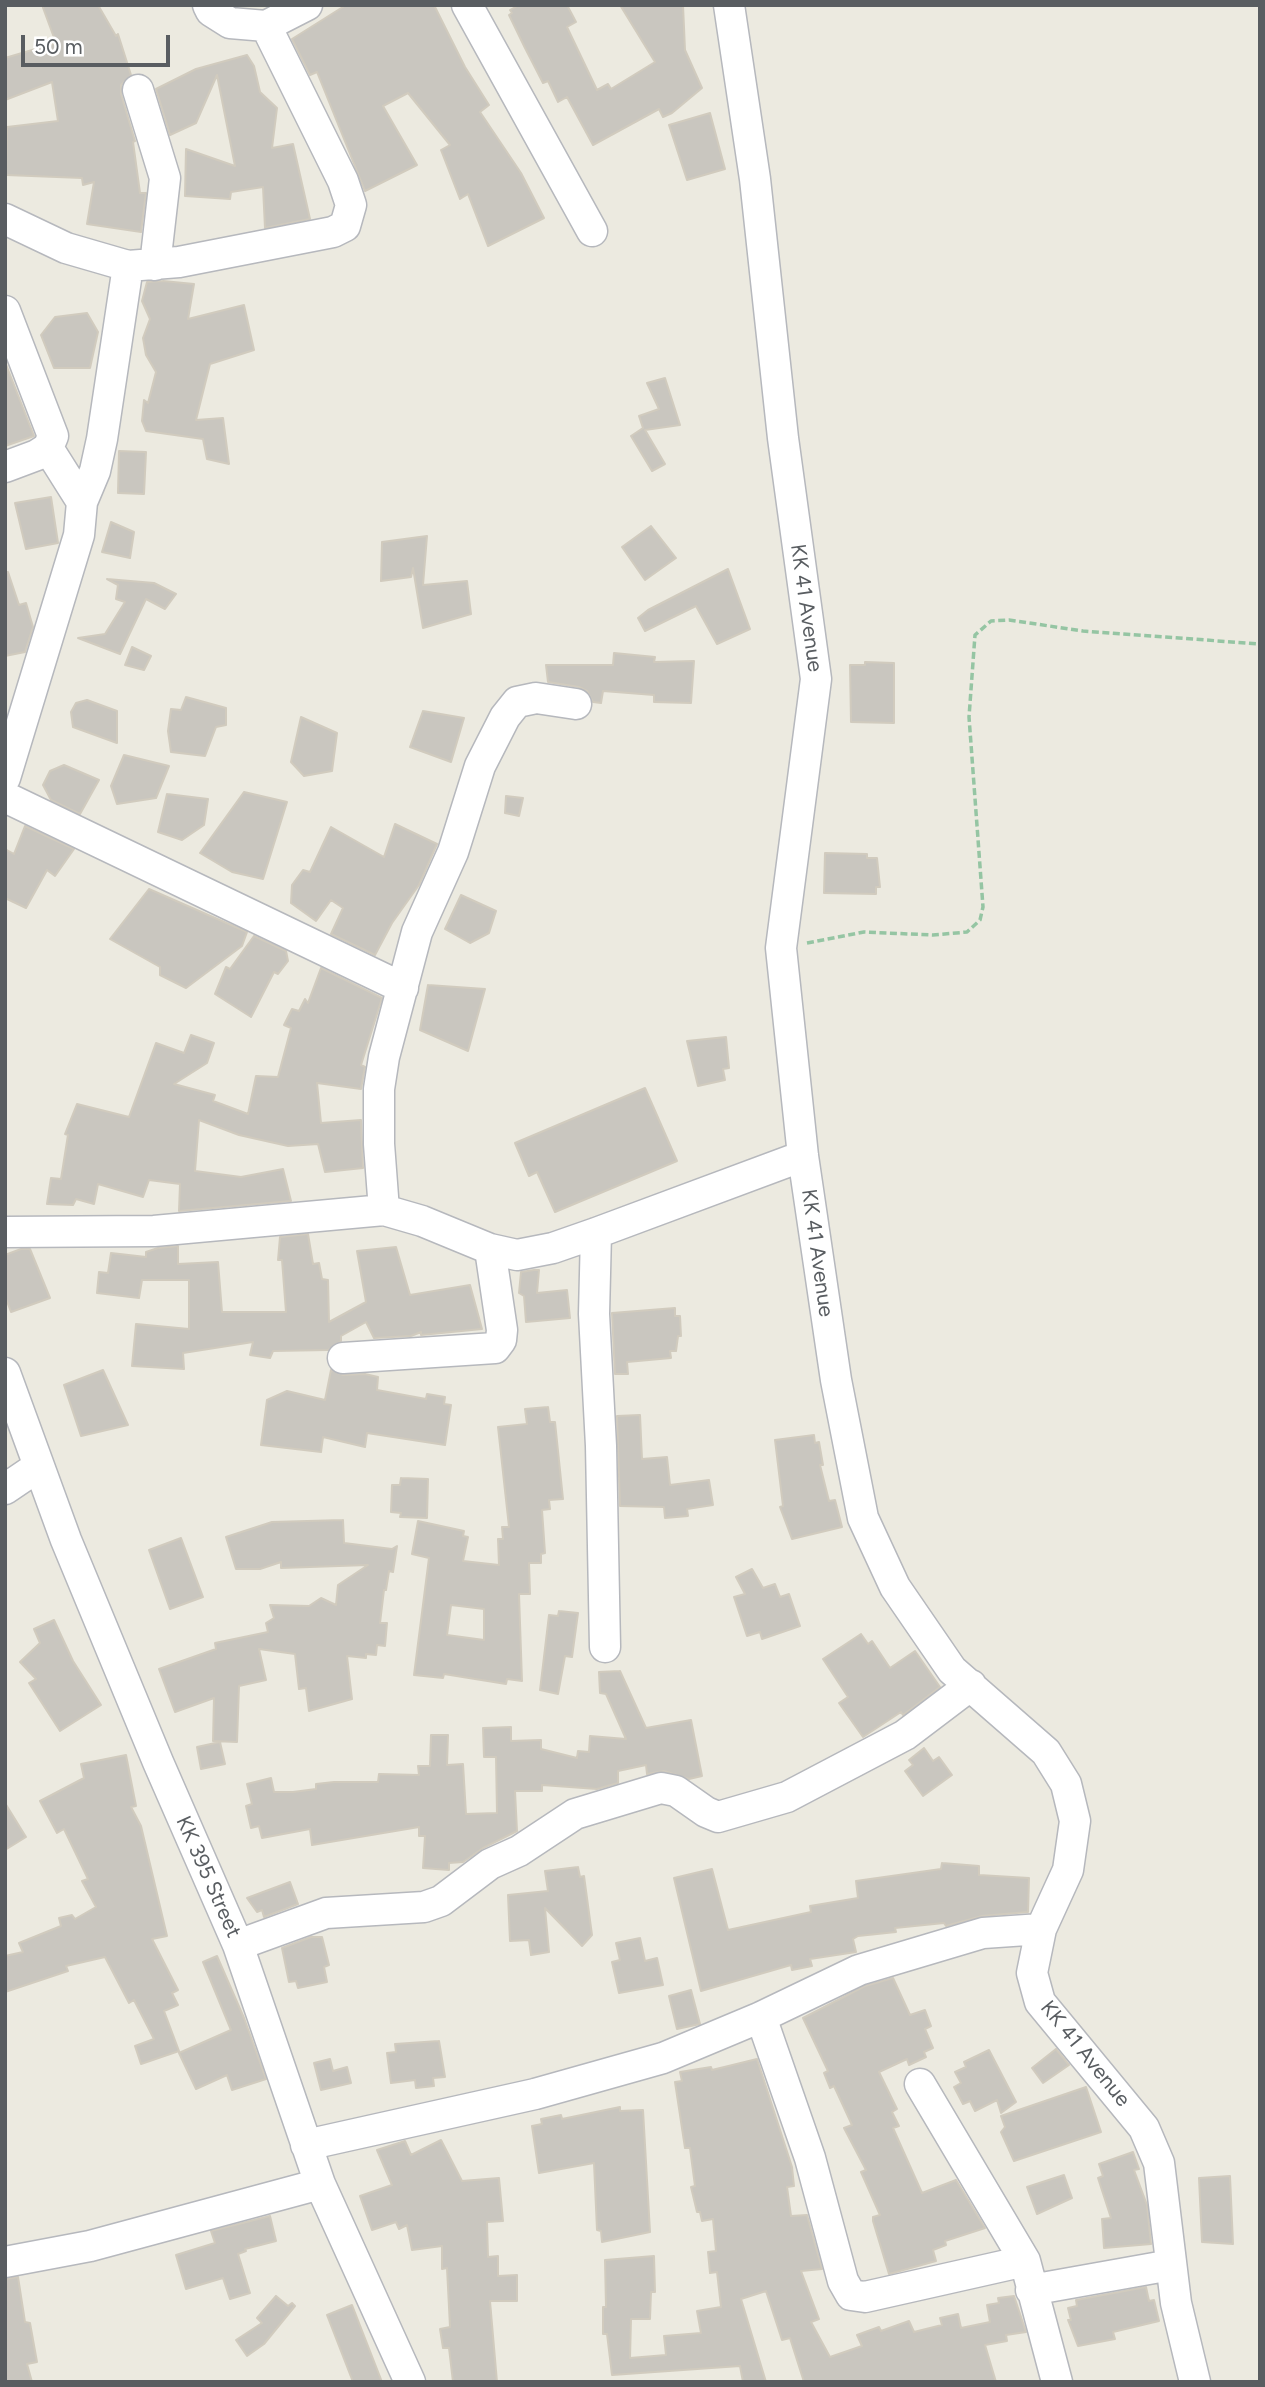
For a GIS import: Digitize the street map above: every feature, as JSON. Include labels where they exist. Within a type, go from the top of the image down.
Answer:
[{"type":"street","points":[[208,5],[211,11],[230,23],[266,26],[307,5]]},
{"type":"street","points":[[467,5],[592,231]]},
{"type":"street","name":"KK 41 Avenue","points":[[729,5],[755,179],[783,439],[816,679],[781,947],[803,1156],[836,1380],[863,1518],[895,1587],[952,1670],[1046,1752],[1066,1784],[1075,1821],[1068,1870],[1041,1929],[1032,1973],[1040,2002],[1144,2128],[1158,2163],[1176,2302],[1195,2382]]},
{"type":"street","points":[[5,219],[66,248],[142,266],[334,232],[345,226],[351,205],[344,181],[266,26]]},
{"type":"street","points":[[5,778],[79,535],[82,502],[95,471],[165,178],[138,90]]},
{"type":"street","points":[[5,311],[53,436],[48,448],[5,467]]},
{"type":"street","points":[[48,448],[82,502]]},
{"type":"street","points":[[384,1210],[379,1144],[379,1089],[384,1057],[417,932],[453,852],[480,766],[505,717],[517,702],[536,698],[576,704]]},
{"type":"street","points":[[5,797],[403,988]]},
{"type":"street","points":[[5,1232],[154,1231],[384,1210],[422,1221],[490,1249],[517,1255],[553,1248],[803,1156]]},
{"type":"street","points":[[596,1233],[594,1314],[601,1446],[605,1647]]},
{"type":"street","points":[[343,1358],[495,1348],[502,1330],[490,1249]]},
{"type":"street","name":"KK 395 Street","points":[[5,1373],[137,1713],[238,1945],[320,2184],[410,2382]]},
{"type":"street","points":[[5,1489],[40,1466]]},
{"type":"street","points":[[238,1945],[326,1913],[424,1907],[441,1901],[490,1864],[519,1852],[575,1814],[661,1788],[676,1791],[718,1817],[787,1797],[905,1735],[971,1685]]},
{"type":"street","points":[[306,2146],[535,2094],[650,2062],[761,2017],[859,1970],[983,1933],[1041,1929]]},
{"type":"street","points":[[761,2017],[810,2158],[843,2281],[851,2295],[865,2297],[1025,2262]]},
{"type":"street","points":[[920,2084],[1025,2262],[1057,2382]]},
{"type":"street","points":[[5,2262],[90,2246],[320,2184]]},
{"type":"street","points":[[1031,2290],[1171,2265]]},
{"type":"path","points":[[781,947],[864,932],[933,935],[967,932],[980,920],[983,907],[969,717],[975,635],[991,621],[1009,620],[1083,631],[1260,644]]},
{"type":"building","points":[[42,5],[98,5],[116,36],[118,34],[131,75],[121,85],[121,94],[135,141],[140,193],[146,193],[141,232],[87,224],[94,182],[83,185],[82,178],[6,175],[7,127],[58,121],[52,82],[5,100],[5,58],[56,43]]},
{"type":"building","points":[[346,5],[434,5],[465,67],[489,105],[480,112],[521,173],[544,218],[488,246],[468,194],[460,199],[441,150],[450,145],[408,93],[383,106],[417,165],[365,191],[317,72],[310,75],[292,39]]},
{"type":"building","points":[[519,5],[567,5],[576,22],[567,27],[597,90],[608,84],[611,89],[655,62],[620,5],[683,5],[685,50],[702,88],[672,113],[663,117],[659,109],[593,145],[567,97],[558,102],[548,81],[543,83],[509,15],[512,13],[510,10]]},
{"type":"building","points":[[247,55],[254,66],[260,92],[277,108],[272,148],[293,144],[310,219],[265,228],[263,187],[231,192],[230,199],[185,196],[186,149],[235,166],[217,75],[196,123],[170,135],[156,89],[196,69]]},
{"type":"building","points":[[710,113],[725,169],[687,180],[669,125]]},
{"type":"building","points":[[147,282],[194,284],[188,319],[244,305],[254,350],[210,364],[196,420],[223,418],[229,464],[207,459],[203,439],[146,431],[142,421],[144,400],[148,403],[156,372],[146,355],[143,338],[150,319],[142,301]]},
{"type":"building","points":[[87,313],[98,332],[90,368],[54,368],[41,335],[55,317]]},
{"type":"building","points":[[5,362],[34,436],[5,446]]},
{"type":"building","points":[[665,378],[680,425],[645,430],[665,464],[652,471],[631,436],[643,428],[639,416],[659,409],[647,383]]},
{"type":"building","points":[[119,451],[146,452],[144,494],[118,493]]},
{"type":"building","points":[[51,497],[58,543],[26,549],[15,503]]},
{"type":"building","points":[[111,522],[134,532],[130,558],[102,552]]},
{"type":"building","points":[[651,526],[676,558],[645,580],[622,547]]},
{"type":"building","points":[[427,536],[423,585],[467,581],[471,614],[423,628],[413,568],[411,577],[381,581],[382,542]]},
{"type":"building","points":[[728,569],[750,629],[717,644],[696,606],[645,631],[638,618],[648,610]]},
{"type":"building","points":[[5,572],[8,572],[19,605],[26,603],[33,627],[25,652],[5,656]]},
{"type":"building","points":[[107,579],[154,583],[176,594],[165,609],[146,599],[120,654],[78,638],[105,634],[125,602],[116,599],[118,585]]},
{"type":"building","points":[[132,647],[151,656],[144,670],[125,665]]},
{"type":"building","points":[[614,653],[655,657],[654,662],[694,661],[691,703],[654,702],[654,695],[603,691],[601,703],[593,702],[587,691],[579,687],[548,682],[546,665],[613,665]]},
{"type":"building","points":[[865,662],[894,663],[894,723],[851,722],[850,665],[865,665]]},
{"type":"building","points":[[186,697],[226,708],[226,725],[216,727],[205,756],[171,752],[168,731],[171,709],[181,710]]},
{"type":"building","points":[[87,700],[117,711],[117,743],[73,727],[71,712],[76,703]]},
{"type":"building","points":[[423,711],[464,718],[451,762],[410,747]]},
{"type":"building","points":[[301,717],[337,733],[332,771],[304,776],[291,762]]},
{"type":"building","points":[[124,755],[169,766],[156,798],[117,804],[111,786]]},
{"type":"building","points":[[64,765],[99,780],[80,814],[51,800],[43,785],[50,771]]},
{"type":"building","points":[[244,792],[287,802],[263,879],[232,872],[200,853]]},
{"type":"building","points":[[167,794],[208,799],[204,825],[182,840],[158,832]]},
{"type":"building","points":[[506,796],[523,798],[519,816],[505,813]]},
{"type":"building","points":[[395,824],[437,844],[419,885],[392,923],[375,955],[331,934],[343,908],[331,900],[316,921],[291,903],[292,885],[303,870],[310,872],[331,827],[384,857]]},
{"type":"building","points":[[25,826],[74,849],[55,876],[47,870],[26,908],[5,898],[5,849],[14,854]]},
{"type":"building","points":[[825,853],[867,854],[867,858],[877,858],[880,887],[876,887],[876,894],[824,893]]},
{"type":"building","points":[[149,889],[247,932],[242,946],[186,988],[160,975],[160,967],[110,939]]},
{"type":"building","points":[[461,895],[496,911],[489,933],[470,943],[445,929]]},
{"type":"building","points":[[254,936],[286,951],[288,961],[278,974],[274,972],[251,1017],[215,994],[226,967],[230,969]]},
{"type":"building","points":[[321,968],[382,998],[361,1065],[365,1067],[361,1089],[317,1083],[321,1123],[361,1120],[363,1168],[325,1172],[318,1144],[288,1146],[239,1135],[199,1120],[195,1171],[241,1177],[283,1169],[291,1201],[179,1211],[180,1184],[149,1180],[143,1197],[98,1184],[94,1204],[76,1199],[73,1205],[47,1204],[51,1178],[61,1179],[68,1135],[65,1134],[77,1104],[129,1117],[156,1043],[184,1053],[191,1035],[214,1043],[207,1063],[174,1084],[215,1095],[213,1101],[248,1114],[256,1076],[278,1077],[291,1028],[284,1025],[292,1009],[299,1011],[305,999],[308,1003]]},
{"type":"building","points":[[428,985],[485,989],[468,1051],[420,1030]]},
{"type":"building","points":[[726,1037],[729,1068],[723,1069],[725,1080],[698,1086],[687,1041]]},
{"type":"building","points":[[645,1088],[677,1161],[555,1212],[537,1172],[529,1176],[515,1143]]},
{"type":"building","points":[[308,1234],[313,1264],[319,1263],[322,1279],[328,1280],[329,1322],[366,1302],[357,1251],[396,1247],[410,1295],[470,1285],[482,1329],[374,1338],[366,1322],[341,1336],[341,1341],[328,1350],[273,1351],[270,1358],[250,1355],[253,1342],[183,1353],[184,1369],[132,1366],[136,1324],[189,1329],[189,1280],[142,1280],[139,1298],[97,1293],[99,1272],[108,1273],[111,1253],[146,1257],[146,1252],[178,1246],[178,1264],[218,1262],[222,1312],[286,1312],[282,1260],[278,1260],[280,1237]]},
{"type":"building","points":[[21,1249],[30,1249],[50,1298],[11,1312],[5,1296],[5,1255]]},
{"type":"building","points":[[539,1270],[537,1293],[567,1290],[570,1318],[526,1322],[524,1296],[519,1293],[521,1272]]},
{"type":"building","points":[[675,1308],[675,1316],[680,1316],[681,1336],[678,1336],[676,1351],[670,1351],[671,1358],[627,1362],[628,1374],[615,1374],[612,1313]]},
{"type":"building","points":[[103,1370],[128,1425],[81,1436],[64,1385]]},
{"type":"building","points":[[331,1370],[343,1375],[365,1374],[378,1377],[377,1390],[426,1399],[427,1394],[445,1397],[444,1404],[451,1405],[445,1445],[367,1433],[365,1447],[323,1437],[321,1452],[261,1445],[267,1400],[287,1391],[325,1400]]},
{"type":"building","points":[[548,1407],[550,1422],[555,1422],[563,1499],[549,1500],[550,1509],[542,1510],[545,1553],[541,1554],[541,1563],[529,1563],[530,1594],[519,1594],[522,1681],[507,1679],[506,1684],[444,1674],[443,1678],[414,1675],[429,1558],[412,1554],[418,1521],[464,1531],[463,1536],[468,1537],[463,1561],[499,1565],[498,1539],[503,1539],[502,1527],[509,1527],[498,1427],[527,1424],[525,1409]],"holes":[[[451,1605],[484,1609],[484,1640],[447,1635]]]},
{"type":"building","points":[[640,1415],[642,1459],[667,1457],[670,1485],[709,1480],[713,1505],[687,1509],[688,1516],[665,1518],[664,1507],[620,1506],[617,1416]]},
{"type":"building","points":[[814,1435],[815,1443],[819,1442],[823,1465],[820,1465],[829,1501],[835,1500],[842,1527],[792,1539],[780,1507],[783,1506],[775,1440]]},
{"type":"building","points":[[401,1478],[428,1479],[427,1518],[400,1517],[401,1513],[391,1512],[392,1485],[400,1485]]},
{"type":"building","points":[[343,1520],[344,1543],[392,1549],[397,1546],[393,1572],[389,1571],[384,1590],[380,1623],[387,1623],[385,1646],[377,1645],[376,1655],[366,1654],[366,1658],[347,1656],[352,1699],[309,1711],[306,1688],[299,1689],[295,1654],[259,1649],[266,1680],[239,1686],[237,1742],[213,1741],[214,1698],[175,1712],[159,1669],[216,1649],[215,1643],[268,1632],[266,1623],[274,1618],[270,1605],[309,1606],[321,1598],[336,1605],[338,1585],[368,1565],[281,1568],[281,1562],[260,1569],[236,1569],[226,1537],[272,1522]]},
{"type":"building","points":[[181,1538],[203,1597],[170,1609],[149,1550]]},
{"type":"building","points":[[752,1569],[763,1588],[775,1584],[780,1597],[789,1594],[800,1626],[762,1639],[760,1632],[747,1636],[734,1597],[745,1594],[736,1577]]},
{"type":"building","points":[[559,1611],[578,1613],[572,1657],[565,1656],[558,1694],[540,1690],[549,1615],[558,1616]]},
{"type":"building","points":[[54,1620],[73,1661],[101,1705],[60,1731],[29,1683],[36,1679],[20,1662],[40,1643],[34,1629]]},
{"type":"building","points":[[861,1634],[868,1644],[872,1641],[890,1668],[915,1651],[940,1687],[903,1715],[901,1712],[863,1737],[839,1703],[848,1697],[823,1659]]},
{"type":"building","points":[[620,1671],[646,1728],[691,1720],[702,1776],[689,1779],[664,1771],[647,1774],[646,1765],[618,1771],[618,1783],[597,1789],[542,1785],[542,1791],[515,1791],[517,1831],[483,1848],[463,1862],[449,1863],[449,1870],[423,1868],[425,1836],[419,1836],[419,1827],[312,1845],[310,1829],[262,1838],[259,1826],[251,1828],[246,1806],[252,1804],[247,1784],[271,1778],[274,1792],[293,1792],[316,1789],[316,1784],[378,1782],[379,1774],[419,1775],[418,1766],[430,1766],[431,1735],[448,1735],[447,1765],[463,1764],[466,1814],[497,1813],[496,1757],[484,1757],[483,1728],[511,1727],[511,1741],[541,1740],[541,1749],[577,1758],[578,1751],[589,1752],[590,1736],[626,1739],[606,1694],[600,1693],[599,1672]]},
{"type":"building","points":[[220,1742],[225,1764],[201,1769],[197,1747]]},
{"type":"building","points":[[924,1748],[933,1761],[939,1757],[952,1775],[923,1796],[905,1771],[913,1765],[909,1760]]},
{"type":"building","points":[[126,1755],[136,1806],[131,1807],[141,1826],[167,1936],[152,1939],[178,1990],[172,1993],[178,2005],[164,2011],[179,2051],[141,2064],[135,2046],[154,2039],[134,2000],[129,2003],[105,1957],[66,1966],[68,1971],[5,1992],[5,1956],[23,1952],[19,1943],[61,1926],[59,1918],[72,1915],[75,1919],[96,1907],[82,1881],[88,1879],[64,1829],[57,1833],[40,1801],[84,1778],[81,1764]]},
{"type":"building","points":[[5,1803],[26,1837],[5,1850]]},
{"type":"building","points":[[942,1863],[979,1866],[979,1875],[1029,1878],[1028,1912],[982,1916],[946,1926],[944,1923],[895,1928],[896,1932],[858,1936],[853,1939],[856,1952],[810,1959],[812,1966],[792,1970],[791,1965],[701,1991],[674,1878],[712,1869],[728,1930],[811,1912],[810,1906],[858,1898],[856,1881],[941,1869]]},
{"type":"building","points":[[578,1867],[580,1877],[584,1876],[592,1935],[582,1946],[545,1908],[549,1952],[531,1955],[529,1940],[510,1941],[508,1895],[548,1891],[545,1871]]},
{"type":"building","points":[[290,1882],[298,1904],[264,1917],[262,1910],[257,1912],[247,1898]]},
{"type":"building","points":[[311,1937],[322,1937],[329,1965],[324,1967],[327,1982],[298,1988],[296,1981],[289,1982],[282,1948]]},
{"type":"building","points":[[640,1938],[645,1961],[657,1958],[663,1985],[619,1993],[612,1962],[620,1960],[616,1943]]},
{"type":"building","points":[[217,1956],[244,2018],[266,2079],[232,2090],[227,2075],[196,2089],[179,2053],[231,2030],[203,1962]]},
{"type":"building","points":[[893,1978],[910,2015],[925,2010],[931,2026],[925,2029],[933,2048],[924,2052],[926,2057],[909,2065],[907,2059],[879,2072],[897,2109],[892,2112],[899,2126],[893,2128],[922,2193],[956,2180],[985,2228],[945,2241],[946,2245],[933,2250],[936,2261],[889,2274],[873,2221],[873,2217],[880,2215],[861,2172],[866,2170],[844,2128],[852,2125],[834,2086],[830,2088],[824,2073],[828,2071],[803,2018],[865,1986]]},
{"type":"building","points":[[691,1990],[700,2024],[677,2029],[669,1996]]},
{"type":"building","points":[[439,2041],[445,2077],[433,2078],[434,2086],[416,2088],[415,2080],[391,2083],[387,2053],[396,2052],[395,2044]]},
{"type":"building","points":[[1056,2049],[1069,2065],[1043,2083],[1032,2068]]},
{"type":"building","points":[[989,2050],[1016,2102],[1001,2113],[997,2100],[975,2111],[970,2101],[963,2104],[954,2087],[961,2083],[955,2072],[966,2067],[964,2062]]},
{"type":"building","points":[[330,2059],[333,2071],[347,2067],[351,2083],[321,2090],[314,2063]]},
{"type":"building","points":[[757,2059],[792,2167],[794,2186],[787,2187],[791,2216],[807,2215],[822,2269],[801,2271],[819,2319],[811,2322],[830,2357],[862,2346],[857,2335],[879,2327],[881,2331],[909,2321],[914,2332],[942,2325],[940,2318],[958,2314],[961,2328],[990,2322],[987,2305],[999,2303],[998,2298],[1014,2296],[1026,2332],[1006,2335],[1007,2341],[985,2345],[996,2382],[804,2382],[790,2338],[782,2340],[766,2291],[741,2299],[766,2382],[743,2382],[740,2366],[612,2375],[607,2334],[603,2334],[603,2307],[606,2307],[605,2260],[654,2256],[655,2292],[651,2292],[650,2319],[631,2319],[630,2358],[666,2355],[664,2336],[701,2333],[697,2311],[721,2307],[717,2272],[710,2273],[708,2252],[716,2251],[713,2219],[702,2221],[700,2212],[697,2212],[691,2187],[695,2186],[690,2148],[685,2148],[675,2082],[682,2081],[680,2072],[711,2067],[712,2070]]},
{"type":"building","points":[[1086,2087],[1101,2132],[1014,2161],[1001,2132],[1005,2127],[1001,2116]]},
{"type":"building","points":[[620,2107],[620,2111],[643,2110],[650,2232],[602,2242],[601,2231],[597,2230],[594,2163],[539,2173],[532,2126],[542,2124],[541,2119],[561,2115],[562,2119]]},
{"type":"building","points":[[441,2140],[462,2181],[499,2178],[503,2221],[487,2222],[488,2257],[498,2256],[498,2276],[517,2275],[517,2301],[490,2301],[497,2382],[453,2382],[449,2348],[443,2348],[440,2329],[450,2327],[447,2268],[442,2269],[442,2246],[412,2250],[407,2225],[399,2229],[396,2222],[372,2230],[360,2196],[392,2185],[377,2150],[405,2141],[411,2155]]},
{"type":"building","points":[[1133,2152],[1139,2169],[1134,2170],[1147,2205],[1151,2244],[1104,2248],[1102,2219],[1111,2218],[1098,2178],[1103,2176],[1099,2164]]},
{"type":"building","points":[[1064,2175],[1072,2198],[1037,2214],[1027,2187]]},
{"type":"building","points":[[1230,2176],[1233,2244],[1202,2242],[1199,2178]]},
{"type":"building","points":[[270,2216],[276,2241],[245,2249],[246,2251],[238,2254],[250,2293],[230,2299],[223,2278],[186,2289],[176,2255],[215,2243],[211,2231]]},
{"type":"building","points":[[18,2277],[25,2322],[30,2323],[37,2362],[27,2364],[32,2382],[5,2382],[5,2279]]},
{"type":"building","points":[[1146,2287],[1149,2301],[1154,2300],[1159,2321],[1113,2332],[1115,2339],[1078,2346],[1068,2320],[1071,2320],[1068,2308],[1077,2306],[1076,2300]]},
{"type":"building","points":[[276,2296],[288,2306],[292,2303],[295,2306],[264,2344],[247,2356],[236,2340],[262,2323],[257,2318]]},
{"type":"building","points":[[352,2305],[382,2382],[353,2382],[327,2315]]}]
